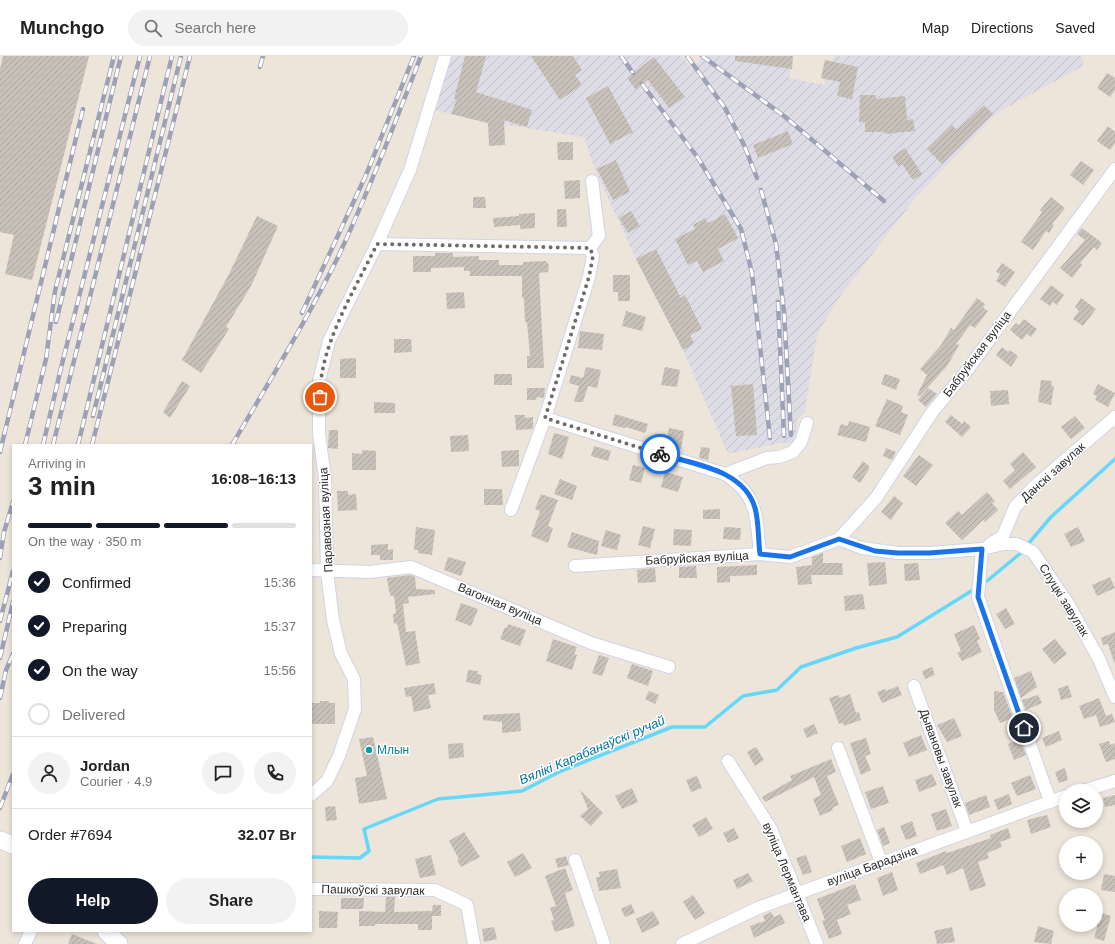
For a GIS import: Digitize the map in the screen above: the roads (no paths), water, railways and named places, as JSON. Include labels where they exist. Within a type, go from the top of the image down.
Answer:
[{"type":"main road","points":[[0,840],[12,845]]},
{"type":"main road","points":[[107,932],[119,944]]},
{"type":"street","name":"Паравозная вуліца","points":[[312,794],[327,781],[342,750],[355,709],[354,679],[341,654],[333,620],[327,571],[325,478],[319,434],[319,381],[330,341],[377,244],[410,170],[445,56]]},
{"type":"street","name":"Бабруйская вуліца","points":[[575,566],[760,554],[790,557],[839,539],[876,498],[933,411],[965,373],[1115,169]]},
{"type":"street","points":[[590,248],[599,236],[592,181]]},
{"type":"street","points":[[377,244],[590,248]]},
{"type":"street","points":[[511,510],[545,418],[589,277],[593,256],[590,248]]},
{"type":"street","points":[[545,418],[725,474],[738,482],[755,508],[760,554]]},
{"type":"street","points":[[725,474],[767,458],[779,457],[793,452],[801,442],[807,423]]},
{"type":"street","name":"Данскі завулак","points":[[982,549],[1002,536],[1015,507],[1037,484],[1112,425]]},
{"type":"street","points":[[839,539],[875,551],[898,553],[929,553],[982,549],[978,597],[1050,800]]},
{"type":"street","name":"Слуцкі завулак","points":[[982,549],[1004,544],[1017,544],[1033,552],[1050,574],[1067,602],[1099,659],[1115,697]]},
{"type":"street","name":"Вагонная вуліца","points":[[312,570],[370,572],[411,567],[591,642],[669,667]]},
{"type":"street","name":"Дывановы завулак","points":[[914,686],[967,831]]},
{"type":"street","points":[[838,748],[881,862]]},
{"type":"street","name":"вуліца Лермантава","points":[[728,760],[771,829],[817,944]]},
{"type":"street","points":[[1103,785],[1115,781]]},
{"type":"street","name":"вуліца Барадзіна","points":[[682,944],[758,908],[1059,798]]},
{"type":"street","points":[[575,860],[604,944]]},
{"type":"street","name":"Пашкоўскі завулак","points":[[312,889],[435,890],[467,905],[474,944]]},
{"type":"street","points":[[25,944],[31,932]]},
{"type":"waterway","name":"Вялікі Карабанаўскі ручай","points":[[1028,544],[1051,517],[1115,459]]},
{"type":"waterway","name":"Вялікі Карабанаўскі ручай","points":[[987,581],[1022,552]]},
{"type":"waterway","name":"Вялікі Карабанаўскі ручай","points":[[312,857],[360,858],[369,851],[364,829],[438,799],[522,791],[561,771],[672,727],[705,727],[743,696],[777,690],[801,667],[856,648],[897,637],[973,590]]},
{"type":"railway","points":[[25,444],[46,359],[55,291],[114,56]]},
{"type":"railway","points":[[56,322],[121,56]]},
{"type":"railway","points":[[43,444],[140,56]]},
{"type":"railway","points":[[53,444],[150,56]]},
{"type":"railway","points":[[78,444],[172,56]]},
{"type":"railway","points":[[93,416],[181,56]]},
{"type":"railway","points":[[92,444],[190,56]]},
{"type":"railway","points":[[260,67],[263,56]]},
{"type":"railway","points":[[302,313],[366,175],[414,56]]},
{"type":"railway","points":[[233,444],[301,327],[339,255],[392,131],[421,56]]},
{"type":"railway","points":[[621,56],[633,73]]},
{"type":"railway","points":[[687,56],[725,108],[744,145],[757,178]]},
{"type":"railway","points":[[702,56],[784,116],[884,201]]},
{"type":"railway","points":[[642,84],[698,158],[741,229],[752,273],[770,438]]},
{"type":"railway","points":[[0,452],[83,109]]},
{"type":"railway","points":[[761,190],[776,244],[784,312],[791,435]]},
{"type":"railway","points":[[778,302],[784,436]]},
{"type":"railway","points":[[0,558],[4,532],[12,505]]},
{"type":"railway","points":[[0,621],[12,575]]},
{"type":"railway","points":[[0,658],[12,606]]},
{"type":"railway","points":[[0,698],[6,670],[12,656]]},
{"type":"railway","points":[[0,808],[12,777]]},
{"type":"place","name":"Млын","points":[[369,750]]}]
